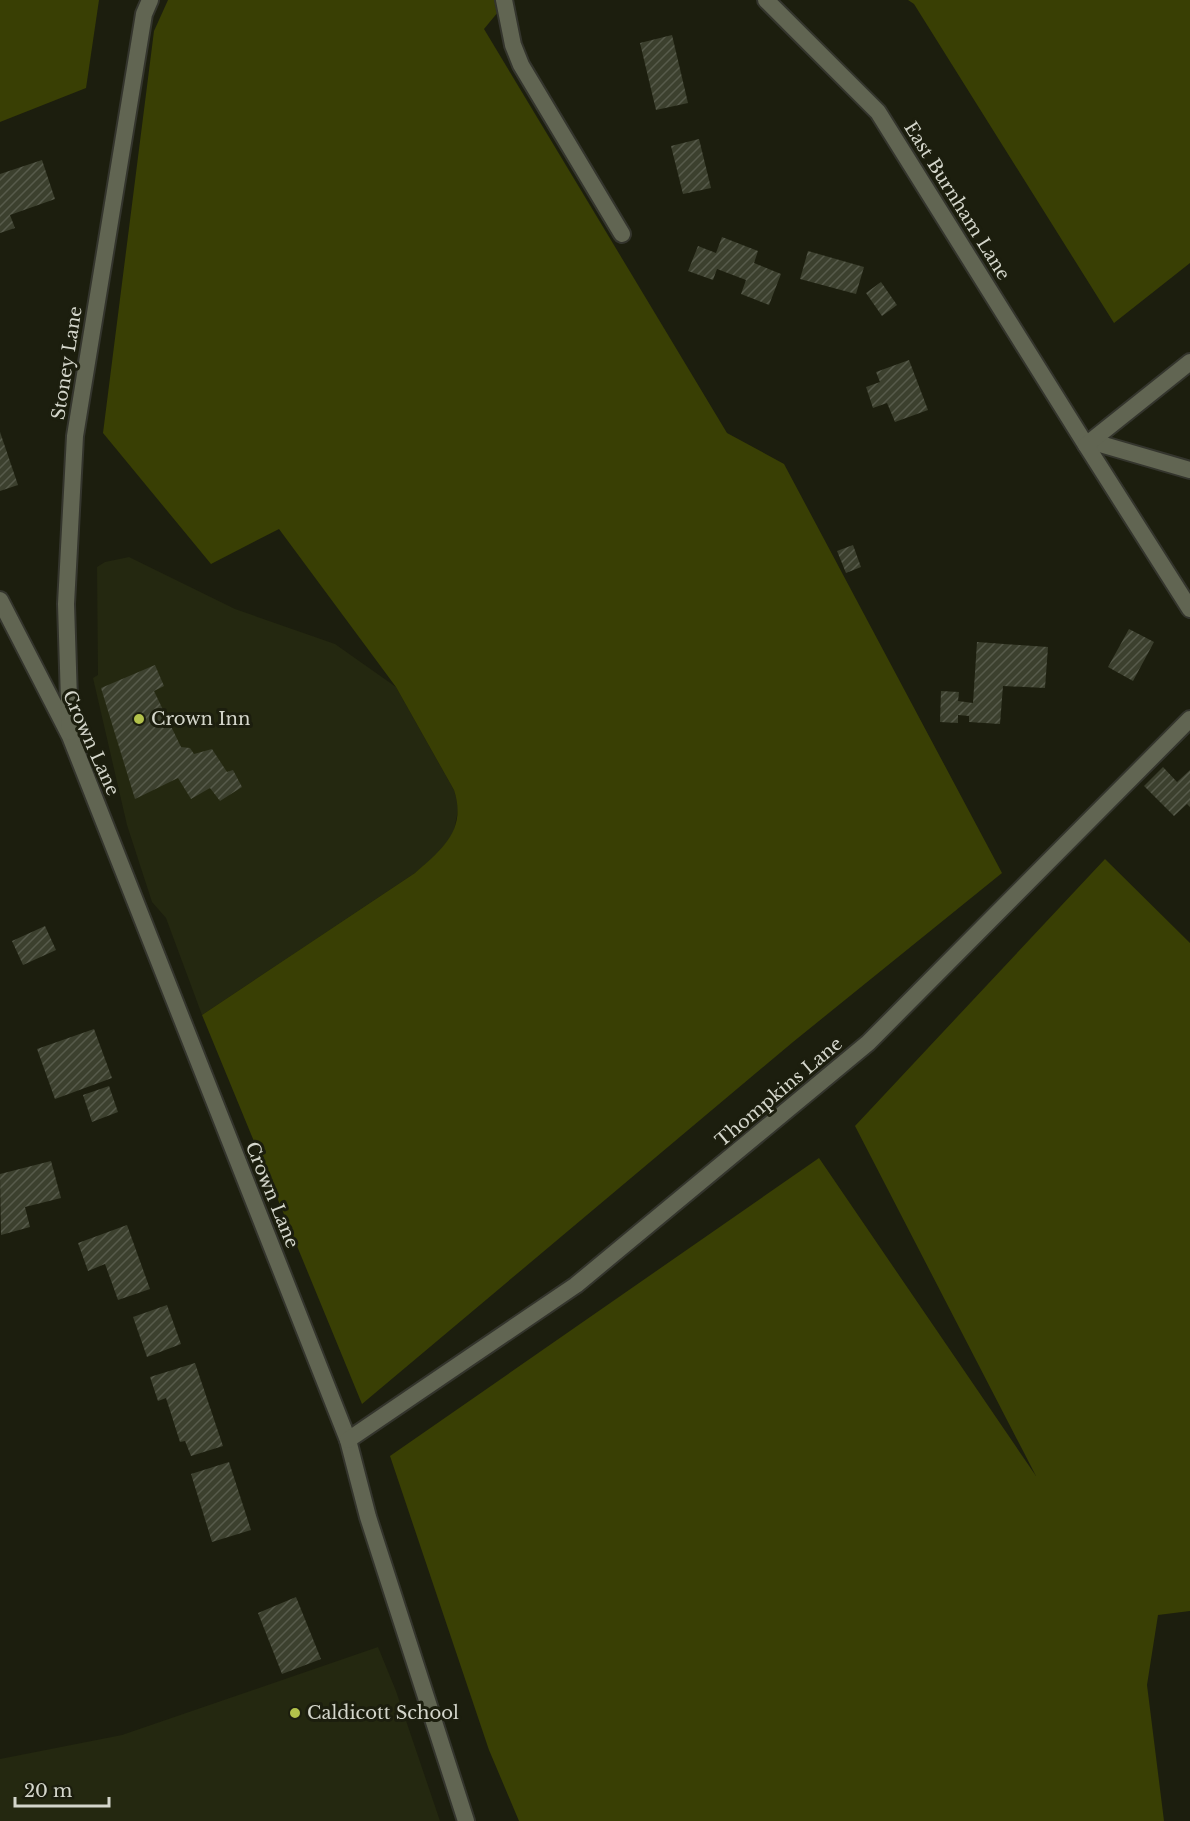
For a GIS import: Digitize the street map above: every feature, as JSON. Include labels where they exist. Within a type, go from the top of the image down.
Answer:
[{"type":"street","name":"Stoney Lane","points":[[70,736],[66,604],[75,436],[144,14],[150,0]]},
{"type":"street","points":[[504,0],[513,45],[521,65],[622,234]]},
{"type":"street","name":"East Burnham Lane","points":[[766,0],[878,112],[1088,443]]},
{"type":"street","points":[[1088,443],[1190,362]]},
{"type":"street","points":[[1088,443],[1190,470]]},
{"type":"street","points":[[1088,443],[1190,609]]},
{"type":"street","name":"Crown Lane","points":[[0,600],[70,736],[348,1440],[368,1517],[466,1821]]},
{"type":"street","name":"Thompkins Lane","points":[[348,1440],[576,1285],[868,1043],[1190,718]]},
{"type":"shaded area","points":[[129,557],[235,609],[335,644],[396,687],[454,790],[459,806],[453,835],[440,852],[415,873],[202,1015],[166,918],[152,902],[127,825],[93,678],[98,675],[97,567],[105,562]]},
{"type":"shaded area","name":"Caldicott School","points":[[378,1647],[396,1691],[440,1821],[0,1821],[0,1759],[122,1735]]},
{"type":"green space","points":[[0,0],[99,0],[86,88],[0,122]]},
{"type":"green space","points":[[168,0],[508,0],[484,29],[727,433],[784,464],[1002,873],[793,1042],[362,1404],[202,1015],[415,873],[450,837],[455,827],[457,804],[454,790],[396,687],[279,529],[211,564],[103,433],[154,31]]},
{"type":"green space","points":[[908,0],[1190,0],[1190,263],[1114,323],[914,4]]},
{"type":"green space","points":[[1105,859],[1190,943],[1190,1611],[1158,1615],[1147,1685],[1164,1821],[519,1821],[489,1750],[390,1456],[819,1158],[1036,1476],[855,1126]]},
{"type":"building","points":[[672,35],[688,103],[656,110],[640,43]]},
{"type":"building","points":[[699,139],[711,188],[683,194],[671,146]]},
{"type":"building","points":[[42,160],[55,199],[10,215],[15,228],[0,233],[0,174]]},
{"type":"building","points":[[722,237],[758,251],[754,263],[781,274],[769,305],[741,294],[746,280],[717,269],[713,280],[688,271],[698,246],[716,253]]},
{"type":"building","points":[[808,251],[864,267],[856,294],[800,279]]},
{"type":"building","points":[[881,282],[897,305],[882,316],[866,293]]},
{"type":"building","points":[[909,360],[928,410],[895,422],[887,403],[873,408],[866,387],[880,382],[876,372]]},
{"type":"building","points":[[0,432],[18,485],[0,491]]},
{"type":"building","points":[[853,545],[861,567],[846,573],[837,551]]},
{"type":"building","points":[[1129,629],[1154,642],[1133,681],[1108,667]]},
{"type":"building","points":[[977,642],[1048,647],[1045,688],[1003,686],[1000,724],[969,722],[969,716],[958,715],[958,723],[940,722],[941,691],[959,692],[958,701],[973,703]]},
{"type":"building","name":"Crown Inn","points":[[155,665],[164,686],[154,691],[181,747],[190,748],[194,754],[212,749],[227,772],[233,770],[242,787],[220,801],[210,788],[191,799],[178,778],[135,799],[101,688]]},
{"type":"building","points":[[1163,767],[1177,782],[1190,770],[1190,807],[1187,804],[1174,816],[1144,786]]},
{"type":"building","points":[[45,926],[56,950],[23,965],[12,941]]},
{"type":"building","points":[[94,1029],[112,1078],[55,1099],[37,1049]]},
{"type":"building","points":[[109,1086],[118,1112],[92,1122],[83,1095]]},
{"type":"building","points":[[51,1161],[61,1198],[25,1207],[30,1227],[1,1235],[0,1174]]},
{"type":"building","points":[[127,1225],[150,1289],[118,1300],[105,1264],[88,1271],[78,1243]]},
{"type":"building","points":[[167,1305],[181,1344],[147,1357],[133,1317]]},
{"type":"building","points":[[195,1363],[223,1446],[191,1456],[185,1441],[180,1442],[166,1398],[158,1401],[150,1377]]},
{"type":"building","points":[[229,1462],[251,1530],[212,1542],[191,1474]]},
{"type":"building","points":[[296,1597],[321,1659],[282,1674],[258,1613]]},
{"type":"place","name":"Crown Inn","points":[[139,719]]},
{"type":"place","name":"Caldicott School","points":[[295,1713]]}]
